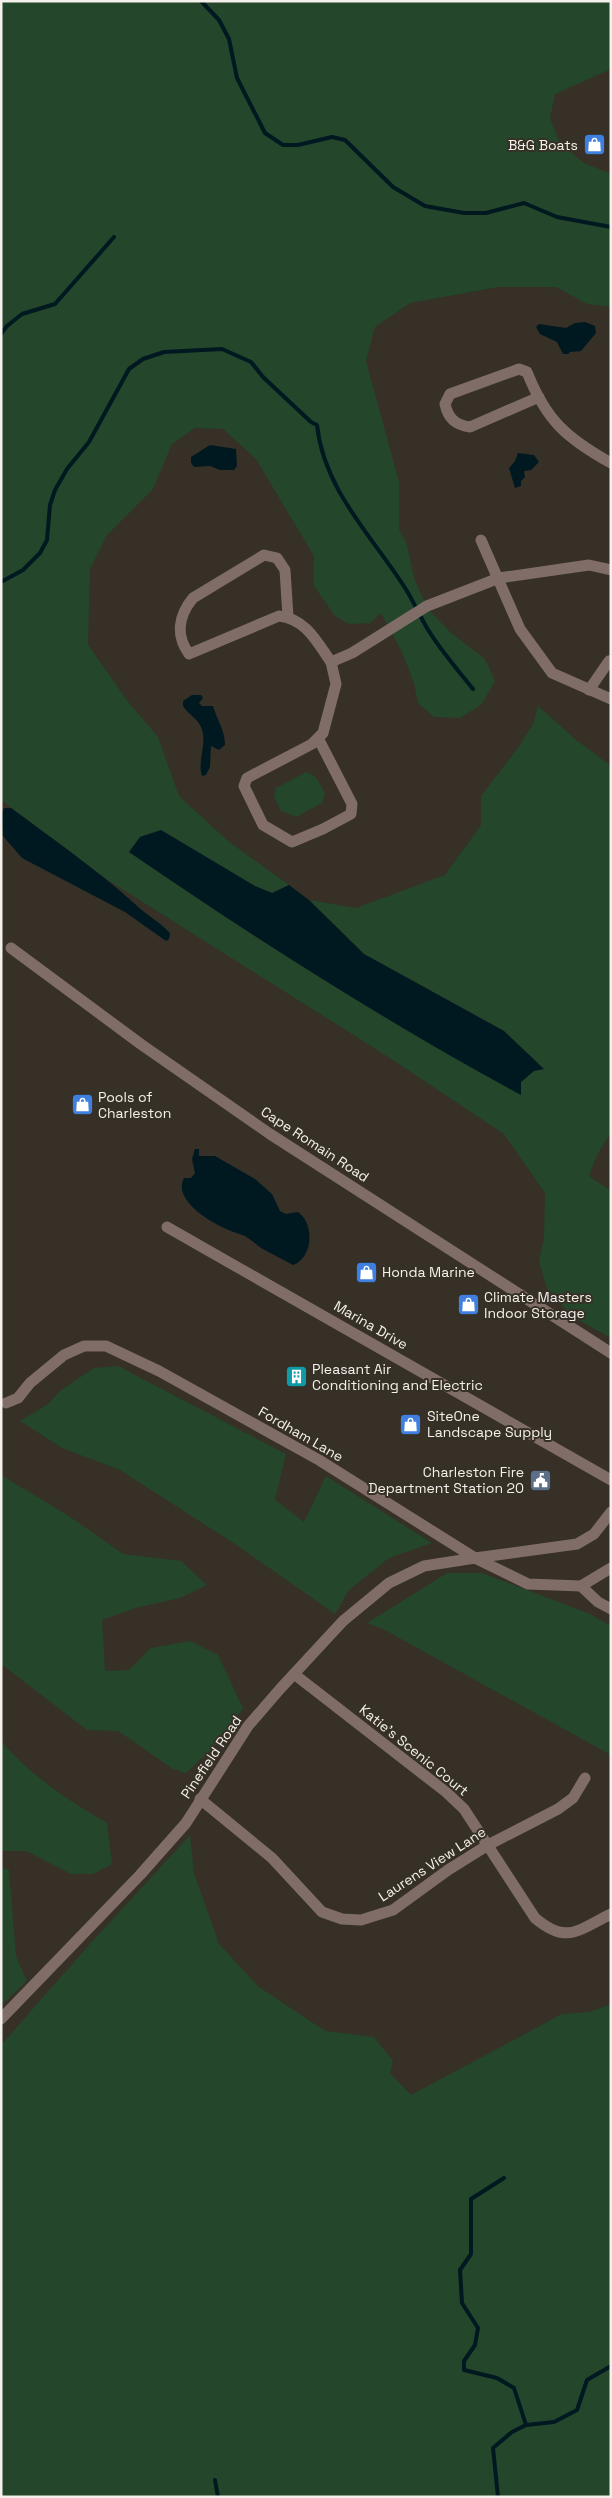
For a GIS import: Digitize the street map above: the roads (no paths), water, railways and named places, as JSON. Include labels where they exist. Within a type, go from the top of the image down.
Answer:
[{"type":"street","points":[[539,397],[470,427],[458,425],[447,414],[445,404],[450,394],[519,369],[527,372],[539,397],[559,429],[580,446],[611,462]]},
{"type":"street","points":[[482,540],[520,629],[552,673],[611,699]]},
{"type":"street","points":[[288,617],[285,570],[277,558],[264,555],[193,598],[185,608],[180,621],[180,634],[184,647],[189,654],[280,616],[288,617],[306,628],[331,662],[336,684],[323,733],[318,738],[312,744],[247,778],[244,786],[263,825],[292,842],[323,829],[351,814],[352,804],[318,738]]},
{"type":"street","points":[[331,662],[352,653],[427,606],[498,578],[589,565],[611,570]]},
{"type":"street","points":[[590,690],[608,661],[611,662]]},
{"type":"street","name":"Cape Romain Road","points":[[11,948],[142,1045],[270,1134],[611,1353]]},
{"type":"street","name":"Marina Drive","points":[[167,1227],[611,1480]]},
{"type":"street","name":"Fordham Lane","points":[[6,1403],[18,1398],[30,1383],[64,1355],[84,1346],[106,1346],[159,1371],[319,1460],[475,1558]]},
{"type":"street","name":"Pinefield Road","points":[[1,2019],[140,1875],[186,1823],[248,1726],[343,1621],[389,1583],[424,1566],[577,1544],[594,1534],[611,1512]]},
{"type":"street","points":[[475,1558],[528,1584],[581,1586],[611,1568]]},
{"type":"street","points":[[581,1586],[598,1602],[611,1609]]},
{"type":"street","name":"Katie's Scenic Court","points":[[294,1674],[464,1808],[535,1918],[554,1932],[572,1933],[611,1914]]},
{"type":"street","name":"Laurens View Lane","points":[[200,1799],[272,1858],[322,1912],[342,1919],[361,1920],[393,1910],[448,1870],[488,1845],[558,1809],[573,1798],[585,1778]]},
{"type":"water","points":[[585,322],[595,326],[596,333],[581,351],[568,354],[563,354],[557,342],[540,334],[536,327],[539,324],[566,328],[575,323]]},
{"type":"water","points":[[210,445],[236,449],[237,466],[234,470],[220,470],[210,466],[194,467],[191,463],[191,457]]},
{"type":"water","points":[[518,453],[534,455],[539,462],[531,470],[524,471],[525,477],[521,481],[521,486],[515,488],[509,468],[515,461]]},
{"type":"water","points":[[192,695],[201,695],[203,698],[199,703],[202,706],[213,706],[225,740],[225,745],[219,750],[211,746],[210,767],[206,775],[202,776],[203,733],[199,724],[183,706],[183,701]]},
{"type":"water","points":[[4,808],[11,808],[74,854],[166,929],[170,933],[169,939],[166,941],[125,912],[22,858],[3,836],[1,815]]},
{"type":"water","points":[[161,830],[255,886],[272,893],[289,885],[309,900],[364,954],[504,1031],[544,1069],[534,1071],[521,1082],[521,1095],[322,979],[129,852],[140,837]]},
{"type":"water","points":[[195,1149],[199,1149],[199,1156],[215,1156],[255,1179],[272,1194],[280,1211],[286,1214],[298,1212],[303,1217],[307,1224],[309,1240],[305,1255],[300,1261],[293,1265],[261,1248],[245,1236],[214,1223],[189,1203],[182,1187],[184,1178],[191,1178],[195,1173],[192,1159]]},
{"type":"waterway","points":[[201,1],[219,20],[229,39],[237,78],[265,133],[283,145],[298,145],[332,137],[345,140],[393,187],[425,206],[464,213],[486,213],[524,203],[557,217],[611,227]]},
{"type":"waterway","points":[[1,334],[7,326],[22,314],[55,304],[114,237]]},
{"type":"waterway","points":[[1,582],[23,570],[40,553],[47,540],[50,505],[55,490],[67,469],[89,442],[129,369],[143,359],[164,352],[222,349],[251,362],[263,377],[311,422],[317,425],[329,471],[340,493],[407,591],[432,636],[473,689]]},
{"type":"waterway","points":[[504,2178],[471,2199],[471,2254],[460,2270],[462,2303],[478,2328],[475,2345],[464,2361],[464,2370],[497,2378],[514,2388],[526,2425]]},
{"type":"waterway","points":[[498,2497],[493,2448],[512,2432],[526,2425],[554,2422],[577,2410],[587,2380],[611,2366]]},
{"type":"waterway","points":[[215,2480],[218,2497]]},
{"type":"place","name":"B&G Boats","points":[[594,145]]},
{"type":"place","name":"Pools of Charleston","points":[[82,1105]]},
{"type":"place","name":"Honda Marine","points":[[366,1272]]},
{"type":"place","name":"Climate Masters Indoor Storage","points":[[468,1305]]},
{"type":"place","name":"Pleasant Air Conditioning and Electric","points":[[296,1377]]},
{"type":"place","name":"SiteOne Landscape Supply","points":[[411,1424]]},
{"type":"place","name":"Charleston Fire Department Station 20","points":[[540,1480]]}]
